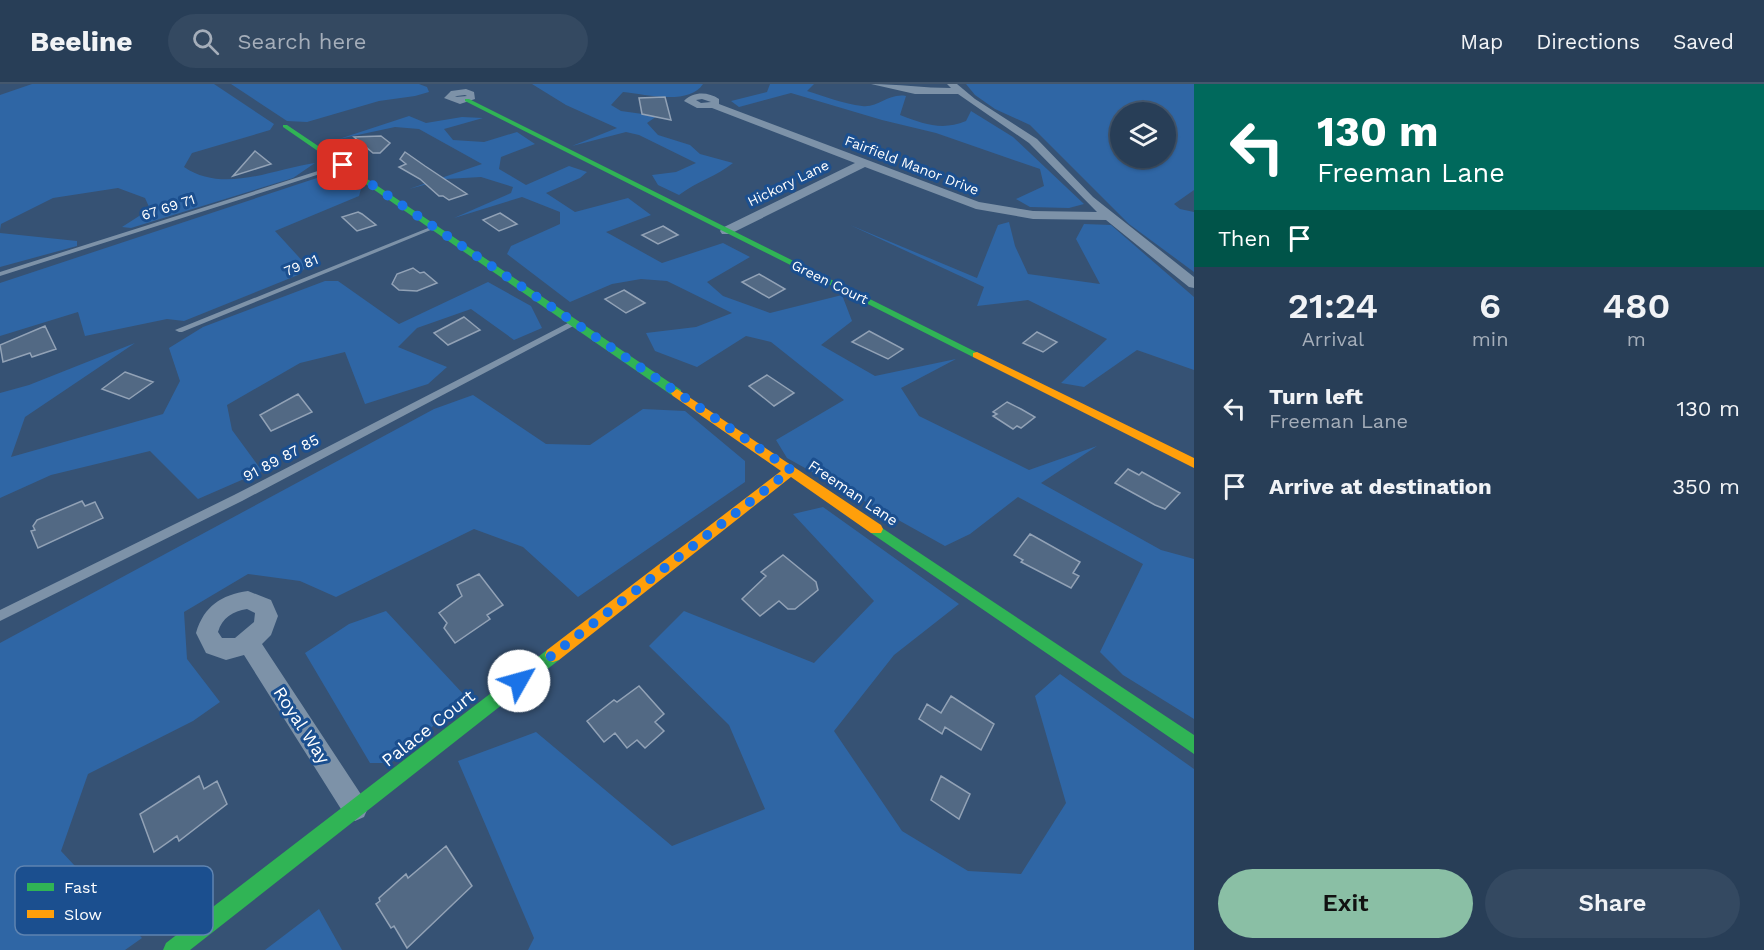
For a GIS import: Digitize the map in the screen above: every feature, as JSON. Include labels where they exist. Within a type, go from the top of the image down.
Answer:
[{"type":"street","points":[[876,84],[915,91],[955,88],[1033,141],[1107,216],[1194,284]]},
{"type":"street","name":"Green Court","points":[[467,100],[668,198],[726,231],[1194,463]]},
{"type":"street","name":"Fairfield Manor Drive","points":[[713,105],[953,197],[996,210],[1060,217],[1107,216]]},
{"type":"street","name":"Freeman Lane","points":[[285,126],[1194,745]]},
{"type":"street","name":"Hickory Lane","points":[[726,231],[864,163]]},
{"type":"street","name":"Palace Court","points":[[213,919],[791,470]]},
{"type":"street","name":"Royal Way","points":[[249,643],[355,808]]},
{"type":"street","name":"Palace Court","points":[[173,950],[192,935]]},
{"type":"lane","name":"67 69 71","points":[[0,274],[343,165]]},
{"type":"lane","name":"79 81","points":[[178,330],[435,227]]},
{"type":"lane","name":"91 89 87 85","points":[[0,616],[238,498],[575,323]]},
{"type":"shaded area","points":[[32,84],[214,84],[274,124],[270,130],[192,153],[184,167],[199,175],[215,179],[232,179],[315,163],[293,178],[131,228],[122,227],[150,209],[145,198],[118,188],[53,198],[1,224],[0,230],[0,95]]},
{"type":"shaded area","points":[[231,84],[419,84],[427,87],[429,92],[379,101],[307,122],[287,121]]},
{"type":"shaded area","points":[[532,84],[703,84],[688,95],[677,97],[623,92],[611,105],[621,111],[657,116],[647,123],[658,135],[690,145],[700,154],[733,163],[679,195],[658,185],[652,175],[676,172],[696,163],[639,135],[626,132],[572,146],[617,128],[566,105]]},
{"type":"shaded area","points":[[770,84],[814,84],[807,91],[862,106],[906,96],[900,115],[933,125],[949,126],[966,121],[971,111],[1013,137],[1084,204],[1069,208],[1030,207],[1016,199],[1044,186],[1040,169],[936,133],[882,120],[791,93],[739,107],[731,101],[767,92]]},
{"type":"shaded area","points":[[966,84],[1194,84],[1194,190],[1174,204],[1180,209],[1194,212],[1194,272],[1129,224],[1030,125],[995,109],[975,95]]},
{"type":"shaded area","points":[[409,116],[426,123],[462,117],[483,118],[444,129],[453,140],[484,142],[517,132],[535,144],[501,157],[499,169],[526,185],[569,166],[587,172],[580,178],[546,193],[575,212],[628,198],[651,215],[606,232],[662,263],[723,243],[750,257],[707,282],[723,296],[770,313],[842,295],[852,321],[821,345],[875,376],[956,359],[901,388],[919,416],[1029,470],[1097,446],[1041,483],[1161,550],[1194,559],[1194,719],[1123,675],[1100,652],[1143,564],[1018,497],[970,534],[945,546],[787,458],[776,440],[844,400],[771,342],[746,336],[697,367],[655,351],[646,333],[696,327],[732,313],[667,281],[641,279],[612,284],[570,302],[507,254],[511,246],[560,224],[560,212],[522,197],[454,218],[511,193],[513,187],[481,177],[446,179],[409,189],[482,164],[419,129],[395,127],[339,139]]},
{"type":"shaded area","points":[[326,175],[336,175],[361,189],[359,196],[275,231],[307,266],[298,275],[184,321],[167,319],[85,336],[78,312],[0,336],[0,283]]},
{"type":"shaded area","points":[[1009,222],[1015,246],[1028,274],[1100,284],[1076,239],[1084,224],[1111,225],[1194,297],[1194,370],[1137,350],[1084,387],[1061,383],[1107,339],[1028,300],[977,306],[984,287],[850,225],[977,278],[998,225]]},
{"type":"shaded area","points":[[0,233],[77,241],[77,246],[0,267]]},
{"type":"shaded area","points":[[325,281],[338,281],[399,324],[488,282],[531,306],[542,328],[514,340],[471,309],[417,328],[398,347],[447,367],[428,384],[365,404],[345,352],[300,363],[227,405],[232,430],[262,471],[198,499],[150,451],[51,475],[0,498],[0,393],[29,385],[135,343],[25,417],[11,457],[163,414],[180,381],[169,348],[203,327]]},
{"type":"shaded area","points":[[473,395],[546,444],[590,445],[643,409],[685,411],[745,461],[745,482],[578,597],[523,547],[474,529],[336,597],[300,581],[248,574],[184,612],[187,659],[220,702],[193,721],[88,774],[61,851],[75,866],[15,866],[15,935],[139,935],[142,938],[125,950],[0,950],[0,643],[434,409]]},
{"type":"shaded area","points":[[823,507],[959,604],[894,655],[834,731],[902,831],[968,871],[1021,874],[1066,803],[1035,696],[1060,674],[1194,769],[1194,950],[528,950],[534,938],[458,761],[536,732],[672,846],[765,809],[729,725],[649,646],[684,611],[814,663],[874,601],[793,514]]},
{"type":"shaded area","points":[[386,611],[466,697],[391,763],[370,763],[305,653],[349,624]]},
{"type":"shaded area","points":[[319,909],[342,950],[265,950]]},
{"type":"building","points":[[665,97],[671,120],[642,114],[639,98]]},
{"type":"building","points":[[381,136],[390,143],[380,153],[373,153],[354,137]]},
{"type":"building","points":[[255,151],[271,164],[233,176]]},
{"type":"building","points":[[405,152],[467,194],[449,200],[439,196],[420,179],[399,167],[406,164],[400,159]]},
{"type":"building","points":[[358,212],[376,225],[357,231],[342,217]]},
{"type":"building","points":[[500,213],[517,224],[499,231],[483,220]]},
{"type":"building","points":[[663,226],[678,235],[658,244],[642,235]]},
{"type":"building","points":[[413,268],[420,273],[424,272],[437,283],[417,291],[399,290],[392,284],[397,274]]},
{"type":"building","points":[[759,274],[785,289],[769,298],[742,282]]},
{"type":"building","points":[[624,290],[645,303],[626,313],[605,299]]},
{"type":"building","points":[[464,317],[480,330],[448,345],[434,333]]},
{"type":"building","points":[[45,326],[56,349],[32,357],[30,353],[3,362],[0,345]]},
{"type":"building","points":[[869,331],[903,349],[888,359],[852,342]]},
{"type":"building","points":[[1037,332],[1057,342],[1043,352],[1023,343]]},
{"type":"building","points":[[125,372],[153,382],[129,399],[102,389]]},
{"type":"building","points":[[767,375],[794,393],[774,406],[749,386]]},
{"type":"building","points":[[298,394],[312,412],[271,431],[260,415]]},
{"type":"building","points":[[1007,402],[1035,417],[1021,428],[1017,426],[1013,429],[993,416],[997,414],[993,412]]},
{"type":"building","points":[[1128,469],[1139,475],[1142,472],[1180,493],[1165,509],[1155,505],[1115,483]]},
{"type":"building","points":[[82,501],[85,506],[95,502],[103,518],[38,548],[31,531],[35,530],[33,526],[37,520]]},
{"type":"building","points":[[1030,534],[1080,562],[1073,573],[1079,576],[1071,588],[1021,562],[1023,560],[1014,555]]},
{"type":"building","points":[[783,555],[816,582],[818,590],[795,609],[788,609],[779,601],[760,616],[742,599],[766,576],[761,572]]},
{"type":"building","points":[[479,574],[503,605],[487,615],[490,619],[455,643],[444,628],[447,623],[439,613],[462,596],[457,585]]},
{"type":"building","points":[[639,686],[664,714],[655,722],[664,731],[645,748],[637,740],[627,748],[615,733],[604,742],[587,721],[614,700],[617,702]]},
{"type":"building","points":[[951,696],[994,724],[981,750],[945,727],[942,734],[919,719],[927,704],[941,713]]},
{"type":"building","points":[[199,776],[204,789],[217,781],[227,804],[179,841],[177,836],[154,852],[140,814]]},
{"type":"building","points":[[941,776],[970,794],[959,819],[931,800]]},
{"type":"building","points":[[446,846],[472,886],[407,948],[394,926],[391,928],[376,904],[380,901],[379,898],[406,874],[408,878]]},
{"type":"traffic: fast","points":[[467,100],[977,355]]},
{"type":"traffic: fast","points":[[285,126],[677,393]]},
{"type":"traffic: fast","points":[[876,529],[1194,745]]},
{"type":"traffic: fast","points":[[213,919],[553,655]]},
{"type":"traffic: fast","points":[[173,950],[192,935]]},
{"type":"traffic: slow","points":[[977,355],[1194,463]]},
{"type":"traffic: slow","points":[[677,393],[876,529]]},
{"type":"traffic: slow","points":[[553,655],[791,470]]},
{"type":"route","points":[[343,165],[791,470],[519,681]]}]
